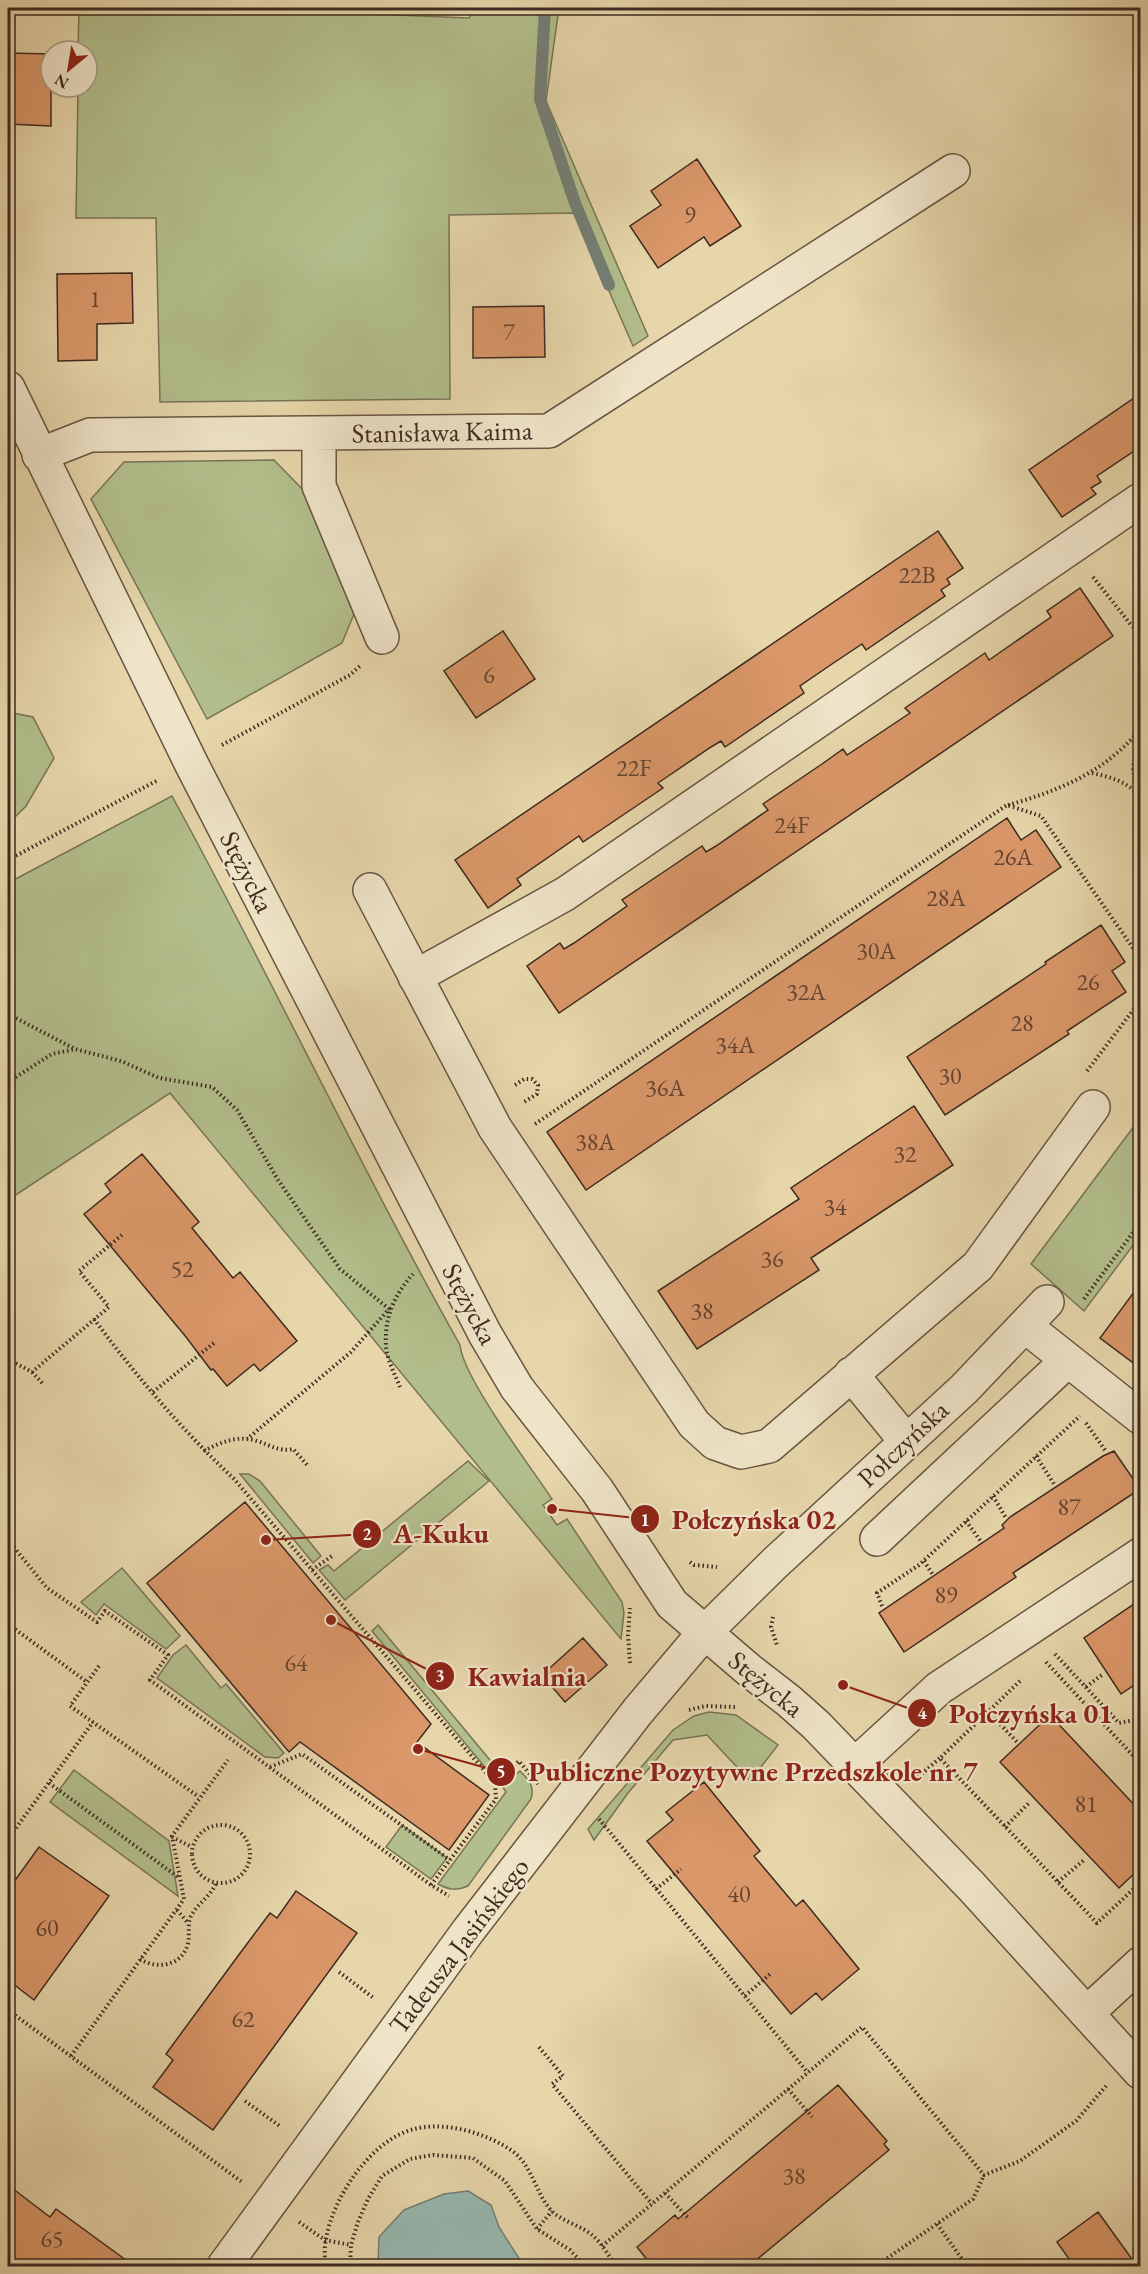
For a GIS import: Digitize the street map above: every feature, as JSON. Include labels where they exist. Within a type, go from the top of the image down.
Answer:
[{"type":"street","name":"Stanisława Kaima","points":[[39,455],[90,435],[549,431],[953,171]]},
{"type":"street","name":"Stężycka","points":[[8,387],[39,455],[191,763],[485,1334],[517,1388],[597,1490],[672,1604],[704,1633],[789,1701],[855,1765],[972,1887],[1135,2066]]},
{"type":"street","points":[[319,434],[319,486],[382,637]]},
{"type":"street","points":[[415,977],[565,894],[1140,500]]},
{"type":"street","points":[[370,890],[495,1128],[694,1424],[715,1443],[741,1452],[769,1446],[978,1266],[1093,1107]]},
{"type":"street","name":"Połczyńska","points":[[704,1633],[775,1563],[964,1389],[1047,1302]]},
{"type":"street","points":[[1025,1326],[1140,1417]]},
{"type":"street","points":[[877,1539],[1068,1360]]},
{"type":"street","points":[[851,1374],[906,1441]]},
{"type":"street","points":[[855,1765],[939,1688],[1140,1555]]},
{"type":"street","name":"Tadeusza Jasińskiego","points":[[224,2266],[468,1931],[638,1711],[704,1633]]},
{"type":"street","points":[[1087,2013],[1140,1964]]},
{"type":"path","points":[[1070,549],[1132,626],[1140,631]]},
{"type":"path","points":[[8,860],[350,675],[368,659],[382,637]]},
{"type":"path","points":[[1140,693],[1137,705],[1139,730],[1132,768],[1136,792],[1140,798]]},
{"type":"path","points":[[528,1129],[1007,805],[1037,797],[1091,772],[1117,754],[1139,730]]},
{"type":"path","points":[[1091,772],[1115,779],[1136,792]]},
{"type":"path","points":[[1007,805],[1041,816],[1140,958]]},
{"type":"path","points":[[1093,1107],[1074,1089],[1140,1001]]},
{"type":"path","points":[[8,1014],[75,1049],[121,1061],[159,1078],[212,1087],[237,1110],[279,1180],[340,1269],[389,1309]]},
{"type":"path","points":[[8,1082],[52,1054],[75,1049]]},
{"type":"path","points":[[1047,1302],[1081,1304],[1140,1223]]},
{"type":"path","points":[[32,1372],[109,1307],[79,1271],[123,1234]]},
{"type":"path","points":[[247,1439],[351,1352],[389,1309],[416,1271]]},
{"type":"path","points":[[389,1309],[386,1348],[400,1387]]},
{"type":"path","points":[[94,1319],[153,1392],[204,1451],[234,1479],[495,1783],[496,1799],[431,1885]]},
{"type":"path","points":[[153,1392],[214,1343]]},
{"type":"path","points":[[8,1359],[32,1372],[43,1384]]},
{"type":"path","points":[[882,1606],[877,1593],[924,1561],[1107,1391]]},
{"type":"path","points":[[1080,1416],[1105,1450]]},
{"type":"path","points":[[204,1451],[226,1439],[247,1439],[284,1451],[293,1449],[308,1466]]},
{"type":"path","points":[[1036,1456],[1054,1484]]},
{"type":"path","points":[[993,1496],[1006,1518]]},
{"type":"path","points":[[966,1521],[982,1543]]},
{"type":"path","points":[[8,1540],[47,1588],[97,1622],[105,1611],[168,1655],[150,1680],[431,1885],[447,1896],[456,1897]]},
{"type":"path","points":[[312,1570],[332,1556]]},
{"type":"path","points":[[924,1561],[933,1575]]},
{"type":"path","points":[[1047,1617],[1046,1645],[1119,1723],[1140,1719]]},
{"type":"path","points":[[8,1624],[87,1682]]},
{"type":"path","points":[[1043,1659],[1140,1763]]},
{"type":"path","points":[[99,1666],[70,1706],[199,1797]]},
{"type":"path","points":[[910,1784],[1023,1678],[1016,1672]]},
{"type":"path","points":[[1086,1687],[1103,1674]]},
{"type":"path","points":[[680,1712],[705,1706],[739,1707]]},
{"type":"path","points":[[988,1711],[1017,1743]]},
{"type":"path","points":[[8,1839],[93,1722]]},
{"type":"path","points":[[270,1767],[302,1754],[450,1860]]},
{"type":"path","points":[[940,1758],[1096,1923],[1140,1883]]},
{"type":"path","points":[[71,2056],[184,1899],[172,1836],[228,1760]]},
{"type":"path","points":[[495,1783],[519,1761],[544,1791]]},
{"type":"path","points":[[49,1783],[179,1878]]},
{"type":"path","points":[[1005,1827],[1029,1803]]},
{"type":"path","points":[[594,1814],[808,2073]]},
{"type":"path","points":[[211,1827],[230,1827],[244,1838],[249,1856],[248,1865],[235,1879],[216,1883],[207,1880],[194,1866],[192,1847],[196,1838],[211,1827]]},
{"type":"path","points":[[172,1836],[192,1847]]},
{"type":"path","points":[[1058,1882],[1083,1860]]},
{"type":"path","points":[[656,1888],[681,1869]]},
{"type":"path","points":[[140,1959],[154,1966],[164,1965],[180,1957],[188,1942],[188,1923],[200,1902],[213,1891],[216,1883]]},
{"type":"path","points":[[176,1910],[188,1923]]},
{"type":"path","points":[[339,1972],[376,2000]]},
{"type":"path","points":[[745,1996],[770,1974]]},
{"type":"path","points":[[8,2010],[251,2189]]},
{"type":"path","points":[[602,2246],[862,2027],[984,2175]]},
{"type":"path","points":[[539,2047],[563,2076],[552,2084],[652,2204]]},
{"type":"path","points":[[876,2266],[973,2199],[984,2175],[1020,2160],[1076,2121],[1135,2066]]},
{"type":"path","points":[[788,2089],[812,2117]]},
{"type":"path","points":[[245,2101],[282,2128]]},
{"type":"path","points":[[325,2266],[326,2240],[338,2202],[351,2180],[369,2158],[391,2140],[414,2129],[443,2128],[474,2132],[513,2152],[527,2167],[552,2211],[592,2235],[616,2266]]},
{"type":"path","points":[[350,2266],[351,2245],[368,2199],[382,2176],[410,2159],[433,2155],[473,2158],[505,2181],[537,2229],[570,2250],[585,2266]]},
{"type":"path","points":[[666,2193],[689,2219]]},
{"type":"path","points":[[537,2229],[552,2211]]},
{"type":"path","points":[[292,2217],[326,2240],[351,2245]]},
{"type":"path","points":[[937,2224],[967,2266]]},
{"type":"green space","points":[[79,8],[224,8],[469,18],[475,8],[559,8],[546,101],[648,336],[633,346],[575,213],[449,215],[450,399],[160,402],[156,218],[76,218],[78,99],[99,99],[99,39],[78,39]]},
{"type":"green space","points":[[274,460],[308,495],[356,609],[342,643],[207,719],[91,499],[124,462]]},
{"type":"green space","points":[[8,712],[33,717],[54,758],[26,806],[8,824]]},
{"type":"green space","points":[[172,796],[386,1209],[460,1345],[473,1378],[499,1422],[552,1499],[543,1505],[557,1525],[567,1519],[622,1602],[624,1613],[621,1639],[170,1093],[8,1200],[8,883]]},
{"type":"green space","points":[[1140,1113],[1140,1236],[1084,1311],[1031,1264],[1132,1129]]},
{"type":"green space","points":[[468,1461],[489,1481],[345,1600],[319,1570],[328,1565],[334,1571]]},
{"type":"green space","points":[[240,1474],[249,1474],[260,1481],[321,1556],[313,1563]]},
{"type":"green space","points":[[122,1568],[180,1636],[166,1649],[104,1604],[96,1615],[81,1602]]},
{"type":"green space","points":[[378,1625],[499,1771],[493,1777],[372,1631]]},
{"type":"green space","points":[[186,1645],[221,1688],[226,1684],[284,1753],[278,1758],[265,1757],[157,1678],[173,1655]]},
{"type":"green space","points":[[709,1712],[736,1715],[778,1745],[750,1781],[707,1735],[673,1740],[628,1793],[594,1840],[588,1829],[673,1730],[694,1716]]},
{"type":"green space","points":[[74,1770],[169,1841],[178,1896],[50,1802]]},
{"type":"green space","points":[[520,1771],[530,1784],[531,1799],[468,1886],[453,1889],[438,1884],[506,1792],[502,1786]]},
{"type":"green space","points":[[402,1825],[447,1858],[431,1879],[386,1847]]},
{"type":"water","points":[[468,2191],[491,2205],[499,2227],[520,2260],[537,2266],[378,2266],[379,2237],[404,2210],[444,2194]]},
{"type":"building","points":[[8,53],[39,54],[39,99],[51,99],[51,126],[8,124]]},
{"type":"building","points":[[697,159],[741,226],[710,246],[704,237],[658,268],[630,226],[661,205],[651,191]]},
{"type":"building","points":[[132,273],[133,323],[97,324],[97,360],[58,361],[57,274]]},
{"type":"building","points":[[544,306],[545,357],[473,358],[473,307]]},
{"type":"building","points":[[1140,394],[1140,447],[1097,476],[1101,482],[1091,488],[1096,494],[1062,517],[1029,470]]},
{"type":"building","points":[[938,531],[963,568],[947,579],[950,584],[941,590],[945,596],[866,650],[862,644],[829,666],[800,686],[804,693],[725,747],[721,741],[711,747],[658,783],[663,788],[583,842],[579,836],[517,879],[521,885],[488,908],[455,860]]},
{"type":"building","points":[[1080,588],[1113,636],[559,1013],[527,966],[560,943],[564,949],[574,943],[627,906],[622,900],[702,846],[706,852],[716,846],[768,810],[763,804],[843,749],[847,755],[910,713],[905,708],[985,653],[989,660],[1051,617],[1047,611]]},
{"type":"building","points":[[503,631],[535,679],[476,718],[444,671]]},
{"type":"building","points":[[1007,818],[1021,840],[1036,830],[1061,867],[586,1190],[547,1132]]},
{"type":"building","points":[[1101,925],[1125,962],[1112,971],[1126,992],[1067,1031],[1069,1034],[945,1115],[907,1057]]},
{"type":"building","points":[[914,1106],[953,1165],[811,1258],[819,1270],[697,1349],[658,1291],[799,1199],[791,1188]]},
{"type":"building","points":[[142,1154],[199,1222],[192,1228],[233,1278],[240,1272],[297,1341],[260,1371],[254,1364],[227,1386],[213,1369],[211,1370],[84,1214],[111,1192],[105,1184]]},
{"type":"building","points":[[1140,1284],[1140,1368],[1100,1338]]},
{"type":"building","points":[[1114,1451],[1140,1489],[1013,1573],[1016,1577],[904,1652],[879,1613],[1004,1528],[1002,1525],[1010,1517]]},
{"type":"building","points":[[245,1502],[431,1724],[417,1742],[489,1795],[449,1850],[300,1742],[289,1752],[147,1583]]},
{"type":"building","points":[[1140,1600],[1140,1681],[1121,1694],[1084,1638]]},
{"type":"building","points":[[583,1638],[607,1665],[565,1702],[542,1675]]},
{"type":"building","points":[[1050,1715],[1140,1811],[1140,1868],[1119,1888],[1000,1762]]},
{"type":"building","points":[[704,1782],[760,1851],[754,1856],[796,1906],[803,1900],[859,1969],[822,2000],[816,1993],[791,2014],[647,1841],[673,1820],[666,1812]]},
{"type":"building","points":[[39,1847],[109,1896],[34,2000],[8,1980],[8,1890]]},
{"type":"building","points":[[296,1891],[357,1933],[213,2130],[153,2087],[173,2060],[166,2054],[270,1913],[277,1918]]},
{"type":"building","points":[[838,2085],[887,2141],[884,2144],[889,2150],[749,2266],[652,2266],[637,2247],[675,2215],[678,2219]]},
{"type":"building","points":[[8,2185],[50,2217],[56,2209],[134,2266],[8,2266]]},
{"type":"building","points":[[1098,2212],[1137,2266],[1074,2266],[1057,2242]]},
{"type":"waterway","points":[[545,8],[540,99],[575,203],[609,285]]},
{"type":"place","name":"Połczyńska 02","points":[[552,1509]]},
{"type":"place","name":"A-Kuku","points":[[266,1540]]},
{"type":"place","name":"Kawialnia","points":[[331,1620]]},
{"type":"place","name":"Połczyńska 01","points":[[843,1685]]},
{"type":"place","name":"Publiczne Pozytywne Przedszkole nr 7","points":[[418,1749]]}]
